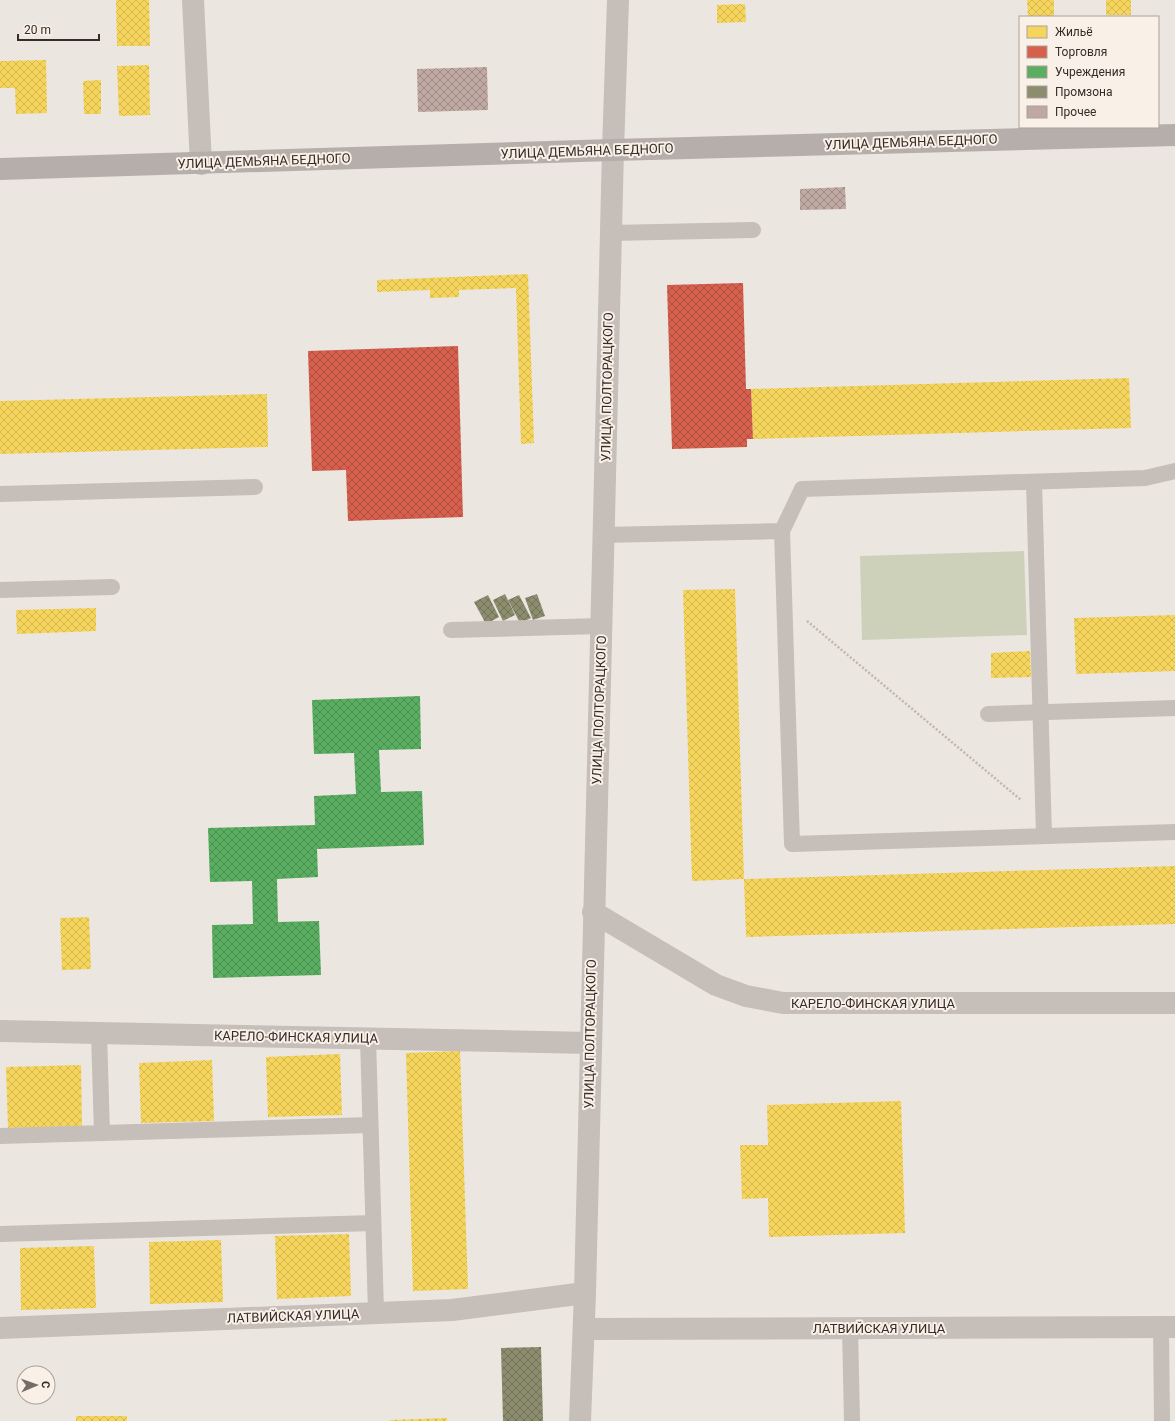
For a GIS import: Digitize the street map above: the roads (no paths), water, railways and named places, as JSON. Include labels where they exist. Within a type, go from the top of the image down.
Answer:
[{"type":"main road","name":"УЛИЦА ДЕМЬЯНА БЕДНОГО","points":[[0,169],[201,164],[614,150],[1175,135]]},
{"type":"street","points":[[193,0],[201,164]]},
{"type":"street","name":"УЛИЦА ПОЛТОРАЦКОГО","points":[[580,1421],[584,1329],[593,912],[618,0]]},
{"type":"street","name":"КАРЕЛО-ФИНСКАЯ УЛИЦА","points":[[593,912],[716,985],[746,996],[783,1002],[1175,1002]]},
{"type":"street","name":"КАРЕЛО-ФИНСКАЯ УЛИЦА","points":[[1,1031],[590,1043]]},
{"type":"street","name":"ЛАТВИЙСКАЯ УЛИЦА","points":[[0,1328],[452,1310],[584,1293]]},
{"type":"street","name":"ЛАТВИЙСКАЯ УЛИЦА","points":[[584,1329],[1168,1327]]},
{"type":"lane","points":[[611,234],[753,230]]},
{"type":"lane","points":[[1175,471],[1145,478],[802,489],[782,530],[792,844],[1175,832]]},
{"type":"lane","points":[[1034,482],[1044,836]]},
{"type":"lane","points":[[0,494],[255,487]]},
{"type":"lane","points":[[604,535],[782,530]]},
{"type":"lane","points":[[0,590],[112,587]]},
{"type":"lane","points":[[451,630],[601,626]]},
{"type":"lane","points":[[988,714],[1175,708]]},
{"type":"lane","points":[[99,1033],[102,1133]]},
{"type":"lane","points":[[368,1038],[376,1312]]},
{"type":"lane","points":[[0,1136],[370,1125]]},
{"type":"lane","points":[[0,1234],[373,1223]]},
{"type":"lane","points":[[1162,1421],[1168,1327]]},
{"type":"lane","points":[[850,1328],[852,1421]]}]
